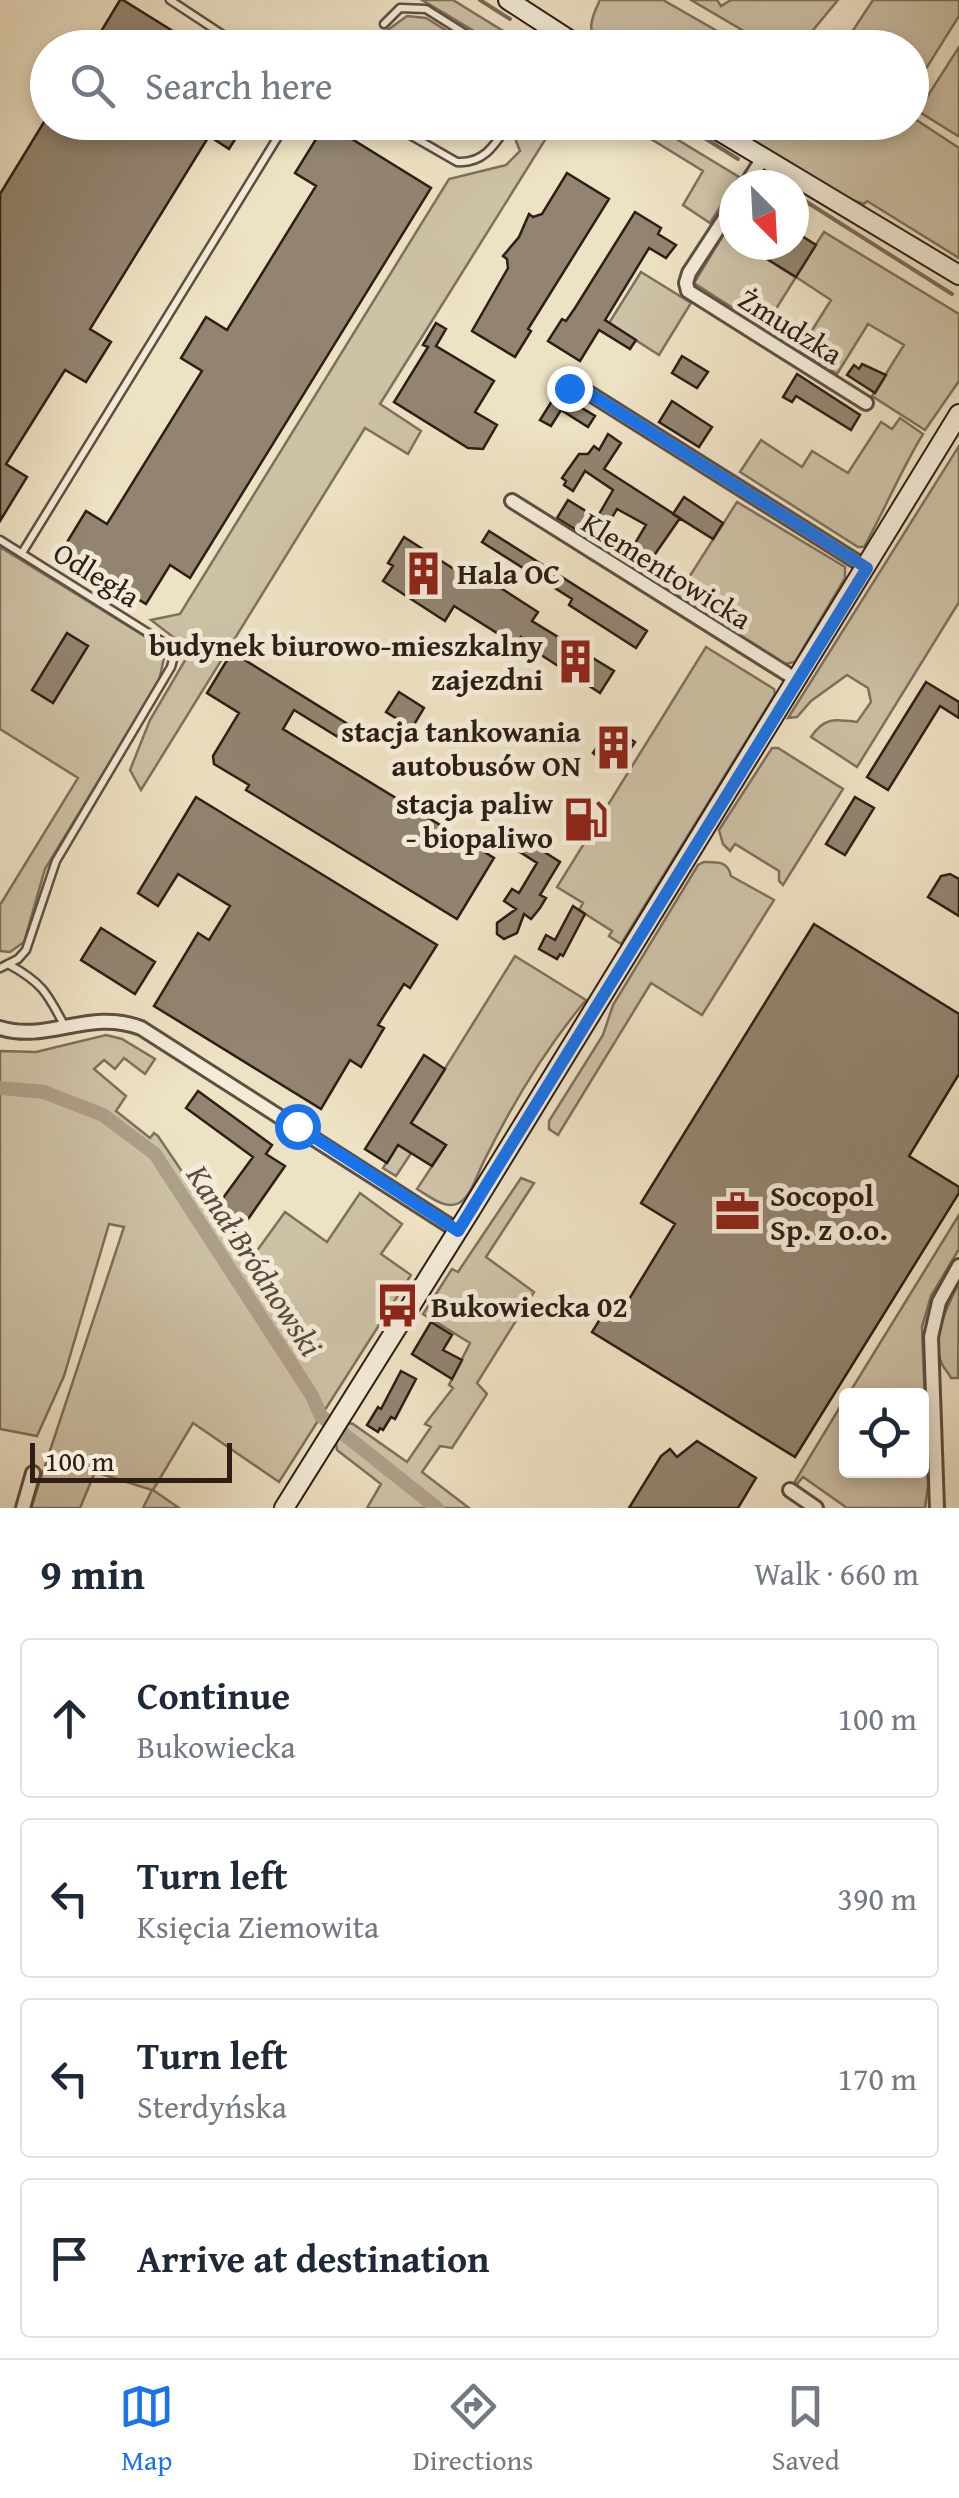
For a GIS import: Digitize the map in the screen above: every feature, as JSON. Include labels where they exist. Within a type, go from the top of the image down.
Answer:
[{"type":"street","points":[[508,0],[548,30]]},
{"type":"street","points":[[734,140],[959,274]]},
{"type":"street","points":[[755,170],[763,158]]},
{"type":"street","points":[[867,222],[959,288]]},
{"type":"street","name":"Żmudzka","points":[[719,227],[689,273],[688,291],[866,403]]},
{"type":"street","points":[[569,388],[584,390],[867,568]]},
{"type":"street","points":[[284,1508],[956,421]]},
{"type":"street","name":"Klementowicka","points":[[512,501],[797,680]]},
{"type":"street","points":[[0,1028],[34,1033],[64,1025],[114,1021],[140,1028],[458,1231]]},
{"type":"street","points":[[936,1508],[930,1337],[939,1302],[959,1266]]},
{"type":"street","points":[[23,1508],[33,1473]]},
{"type":"street","points":[[790,1490],[816,1508]]},
{"type":"lane","points":[[170,0],[216,30]]},
{"type":"lane","points":[[384,24],[400,8],[418,8],[456,30]]},
{"type":"lane","points":[[22,553],[276,140]]},
{"type":"lane","points":[[419,140],[465,163],[483,157],[498,140]]},
{"type":"lane","name":"Odległa","points":[[0,540],[169,646],[174,656],[172,667],[56,862],[26,950],[4,966]]},
{"type":"lane","points":[[4,966],[39,982],[52,997],[64,1025]]},
{"type":"shaded area","points":[[422,0],[453,0],[502,30],[472,30]]},
{"type":"shaded area","points":[[600,0],[663,0],[715,30],[592,30]]},
{"type":"shaded area","points":[[691,0],[717,0],[721,6],[731,0],[838,0],[813,30],[742,30]]},
{"type":"shaded area","points":[[873,0],[959,0],[959,16],[929,64],[929,30],[853,30]]},
{"type":"shaded area","points":[[407,16],[426,18],[445,30],[388,30]]},
{"type":"shaded area","points":[[959,47],[959,136],[929,118],[929,94]]},
{"type":"shaded area","points":[[929,128],[959,148],[959,258],[867,201],[864,204],[835,194],[809,178],[809,170],[796,170],[748,140],[929,140]]},
{"type":"shaded area","points":[[545,140],[380,404],[421,431],[408,454],[365,428],[141,790],[130,770],[150,720],[187,657],[177,640],[151,620],[180,614],[449,179],[506,165],[520,151],[516,141]]},
{"type":"shaded area","points":[[653,140],[678,140],[727,170],[719,170],[719,209],[710,223],[683,205],[703,171]]},
{"type":"shaded area","points":[[824,232],[959,314],[959,381],[925,430],[872,396],[904,345],[868,324],[837,374],[799,351],[831,300],[796,277],[764,328],[694,283],[719,242],[719,260],[768,260],[795,277]]},
{"type":"shaded area","points":[[641,272],[691,303],[659,355],[609,323]]},
{"type":"shaded area","points":[[900,418],[923,434],[864,547],[858,547],[740,472],[761,440],[802,467],[812,451],[848,473],[881,422],[892,429]]},
{"type":"shaded area","points":[[959,446],[959,602],[857,767],[811,737],[831,721],[857,722],[871,702],[868,688],[847,675],[811,701],[797,717],[788,718]]},
{"type":"shaded area","points":[[737,502],[845,567],[845,578],[795,662],[785,664],[677,596]]},
{"type":"shaded area","points":[[0,547],[154,642],[164,658],[159,681],[45,869],[24,942],[10,952],[0,951],[0,905],[78,778],[0,729]]},
{"type":"shaded area","points":[[706,647],[774,689],[775,694],[621,944],[609,936],[612,931],[579,910],[583,903],[557,887]]},
{"type":"shaded area","points":[[772,748],[778,748],[843,789],[783,885],[779,871],[735,844],[730,851],[719,830]]},
{"type":"shaded area","points":[[698,865],[725,865],[731,876],[774,900],[702,1015],[651,983],[558,1135],[549,1129],[549,1121],[603,1035],[613,1005]]},
{"type":"shaded area","points":[[515,956],[586,1000],[530,1078],[467,1195],[454,1205],[443,1203],[417,1189],[446,1145],[425,1132],[396,1176],[383,1168]]},
{"type":"shaded area","points":[[106,1035],[122,1039],[155,1059],[145,1074],[124,1058],[115,1069],[104,1060],[94,1069],[126,1096],[116,1111],[150,1138],[154,1133],[158,1136],[246,1266],[285,1212],[327,1242],[360,1193],[402,1224],[381,1254],[411,1275],[279,1482],[193,1423],[153,1490],[179,1508],[143,1508],[152,1490],[95,1472],[80,1508],[31,1508],[124,1227],[109,1224],[64,1376],[37,1436],[0,1429],[0,1051],[36,1052]]},
{"type":"shaded area","points":[[521,1178],[534,1183],[486,1257],[534,1292],[477,1383],[487,1394],[452,1448],[440,1446],[422,1472],[469,1508],[367,1508],[381,1484],[337,1450],[336,1443],[348,1423],[353,1424],[407,1462],[431,1427],[425,1424],[453,1388],[449,1385],[470,1343],[423,1314],[452,1269],[458,1272]]},
{"type":"shaded area","points":[[959,1215],[959,1249],[931,1296],[922,1327],[924,1388],[852,1388]]},
{"type":"shaded area","points":[[959,1283],[958,1378],[951,1378],[942,1364],[938,1344],[941,1322]]},
{"type":"shaded area","points":[[839,1409],[839,1478],[928,1478],[928,1485],[925,1508],[847,1508],[803,1477],[794,1483]]},
{"type":"building","points":[[123,0],[171,30],[102,30]]},
{"type":"building","points":[[33,140],[207,140],[90,329],[111,342],[86,382],[65,370],[6,464],[27,477],[0,521],[0,194]]},
{"type":"building","points":[[215,140],[235,140],[229,149]]},
{"type":"building","points":[[315,140],[353,140],[431,188],[190,578],[170,565],[146,604],[61,552],[86,511],[107,524],[202,371],[181,358],[206,317],[227,330],[316,186],[295,173]]},
{"type":"building","points":[[567,173],[609,199],[528,329],[531,331],[515,357],[472,331],[508,268],[503,256],[519,237],[529,214],[542,214]]},
{"type":"building","points":[[635,212],[661,228],[658,234],[676,245],[666,258],[649,248],[605,320],[636,340],[630,349],[599,330],[580,361],[548,341],[562,319],[566,321],[575,308]]},
{"type":"building","points":[[769,260],[807,260],[796,277]]},
{"type":"building","points":[[436,323],[446,329],[436,346],[494,381],[475,412],[497,425],[483,449],[468,448],[394,402],[428,347],[423,345]]},
{"type":"building","points":[[682,356],[708,372],[697,388],[672,373]]},
{"type":"building","points":[[862,364],[886,375],[875,393],[847,375],[854,365],[859,369]]},
{"type":"building","points":[[797,374],[860,415],[851,430],[796,396],[792,402],[783,397]]},
{"type":"building","points":[[557,393],[595,416],[588,427],[561,410],[551,426],[540,420]]},
{"type":"building","points":[[672,401],[712,427],[699,447],[659,422]]},
{"type":"building","points":[[608,434],[621,443],[604,469],[680,518],[653,557],[634,545],[646,525],[617,509],[609,523],[598,516],[613,490],[585,471],[573,491],[564,485],[566,481],[562,478],[579,454],[588,454],[594,446],[599,450]]},
{"type":"building","points":[[684,497],[723,523],[713,539],[673,514]]},
{"type":"building","points":[[568,500],[589,513],[578,531],[557,518]]},
{"type":"building","points":[[489,531],[647,631],[636,648],[569,605],[572,599],[482,542]]},
{"type":"building","points":[[404,537],[471,580],[476,572],[538,612],[532,621],[614,671],[600,693],[538,653],[540,650],[521,637],[516,645],[454,606],[445,621],[383,581],[393,566],[388,563]]},
{"type":"building","points":[[67,633],[88,646],[53,703],[32,690]]},
{"type":"building","points":[[232,652],[354,728],[346,742],[294,710],[283,729],[494,858],[457,919],[246,790],[249,785],[214,764],[213,756],[239,713],[207,693]]},
{"type":"building","points":[[926,682],[959,702],[959,718],[940,706],[888,790],[867,777]]},
{"type":"building","points":[[399,692],[424,708],[412,728],[386,712]]},
{"type":"building","name":"stacja tankowania autobusów ON","points":[[611,727],[635,742],[616,770],[593,753]]},
{"type":"building","points":[[196,797],[437,945],[410,988],[404,984],[378,1025],[384,1028],[361,1067],[350,1060],[321,1109],[154,1006],[198,933],[209,940],[230,906],[178,874],[158,906],[138,893]]},
{"type":"building","points":[[855,797],[874,808],[845,855],[826,844]]},
{"type":"building","points":[[527,841],[560,862],[540,895],[546,898],[540,908],[531,919],[524,914],[517,933],[504,939],[497,934],[497,923],[516,909],[504,901],[512,889],[519,893],[537,863],[520,852]]},
{"type":"building","points":[[950,874],[959,879],[959,916],[928,897],[941,876]]},
{"type":"building","points":[[573,906],[585,914],[563,956],[560,954],[557,959],[539,949],[546,935],[555,940]]},
{"type":"building","points":[[814,924],[959,1014],[959,1074],[909,1156],[959,1187],[959,1193],[795,1457],[592,1332],[605,1311],[617,1319],[675,1224],[641,1203]]},
{"type":"building","points":[[101,928],[155,962],[135,994],[81,960]]},
{"type":"building","points":[[424,1055],[445,1069],[411,1123],[446,1145],[432,1166],[398,1145],[387,1163],[365,1149]]},
{"type":"building","points":[[198,1091],[272,1145],[266,1154],[285,1166],[237,1235],[212,1213],[253,1157],[186,1108]]},
{"type":"building","points":[[431,1322],[452,1335],[443,1350],[462,1360],[452,1379],[412,1354]]},
{"type":"building","points":[[401,1371],[416,1379],[395,1419],[391,1417],[378,1432],[367,1425],[378,1407],[381,1409]]},
{"type":"building","points":[[697,1441],[756,1478],[738,1508],[629,1508],[661,1456],[670,1449],[677,1457]]},
{"type":"waterway","points":[[480,0],[510,19]]},
{"type":"waterway","points":[[708,140],[738,159]]},
{"type":"waterway","points":[[809,203],[952,294]]},
{"type":"waterway","name":"Kanał Bródnowski","points":[[0,1088],[44,1092],[103,1115],[155,1154],[311,1394],[321,1416],[437,1508]]},
{"type":"place","name":"Hala OC","points":[[424,573]]},
{"type":"place","name":"budynek biurowo-mieszkalny zajezdni","points":[[576,662]]},
{"type":"place","name":"stacja tankowania autobusów ON","points":[[614,748]]},
{"type":"place","name":"stacja paliw - biopaliwo","points":[[586,820]]},
{"type":"place","name":"Socopol Sp. z o.o.","points":[[737,1212]]},
{"type":"place","name":"Bukowiecka 02","points":[[398,1306]]},
{"type":"route","points":[[297,1126],[458,1231],[867,568],[584,390],[569,388]]}]
